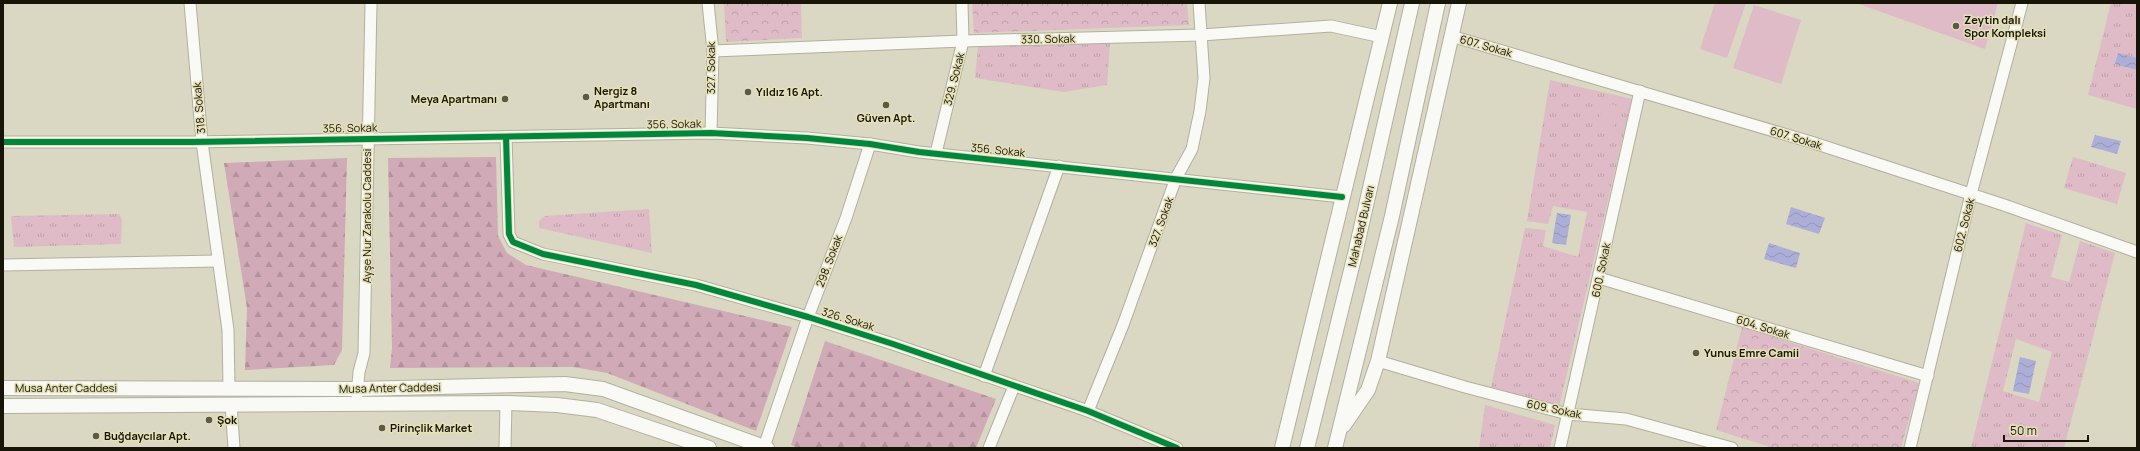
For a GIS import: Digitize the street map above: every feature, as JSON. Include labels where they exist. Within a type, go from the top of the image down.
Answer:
[{"type":"main road","points":[[1282,448],[1390,3]]},
{"type":"main road","name":"Mahabad Bulvarı","points":[[1307,448],[1412,3]]},
{"type":"main road","points":[[1335,448],[1392,216],[1438,3]]},
{"type":"main road","points":[[1338,434],[1368,390],[1378,361],[1459,3]]},
{"type":"main road","name":"Musa Anter Caddesi","points":[[3,388],[229,387],[357,389],[565,384],[603,389],[765,447]]},
{"type":"main road","name":"Musa Anter Caddesi","points":[[3,406],[506,403],[557,405],[597,410],[709,448]]},
{"type":"street","name":"318. Sokak","points":[[190,3],[202,142],[228,330],[229,387]]},
{"type":"street","name":"Ayşe Nur Zarakolu Caddesi","points":[[358,404],[357,389],[359,372],[364,353],[367,276],[367,138],[371,3]]},
{"type":"street","name":"327. Sokak","points":[[708,3],[713,51],[711,133]]},
{"type":"street","name":"329. Sokak","points":[[936,154],[963,41],[962,3]]},
{"type":"street","name":"327. Sokak","points":[[1088,411],[1123,325],[1176,178],[1192,149],[1200,111],[1204,78],[1199,3]]},
{"type":"street","name":"602. Sokak","points":[[1910,448],[1972,194],[2022,3]]},
{"type":"street","name":"330. Sokak","points":[[713,51],[963,41],[1201,34],[1331,26],[1382,38]]},
{"type":"street","name":"607. Sokak","points":[[1451,36],[1811,142],[1972,194],[2137,252]]},
{"type":"street","name":"600. Sokak","points":[[1560,448],[1640,91]]},
{"type":"street","name":"356. Sokak","points":[[3,142],[202,142],[711,133],[807,138],[870,144],[936,154],[1176,178],[1342,197]]},
{"type":"street","name":"326. Sokak","points":[[506,137],[509,234],[513,242],[542,254],[691,284],[808,317],[893,344],[1088,411],[1177,448]]},
{"type":"street","name":"298. Sokak","points":[[765,447],[808,317],[846,218],[870,144]]},
{"type":"street","points":[[984,376],[1059,166]]},
{"type":"street","points":[[3,265],[218,261]]},
{"type":"street","name":"604. Sokak","points":[[1599,278],[1928,376]]},
{"type":"street","name":"609. Sokak","points":[[1378,361],[1465,387],[1568,414],[1626,419],[1732,448]]},
{"type":"street","points":[[990,448],[1014,386]]},
{"type":"street","points":[[505,448],[506,403]]},
{"type":"street","points":[[231,404],[234,448]]},
{"type":"green space","points":[[724,3],[801,3],[802,38],[726,42]]},
{"type":"green space","points":[[972,3],[1187,3],[1189,25],[974,33]]},
{"type":"green space","points":[[1715,3],[1746,3],[1727,58],[1700,49]]},
{"type":"green space","name":"Zeytin dalı Spor Kompleksi","points":[[1856,3],[1998,3],[1985,49]]},
{"type":"green space","points":[[2111,3],[2137,3],[2137,109],[2088,95]]},
{"type":"green space","points":[[1754,5],[1801,20],[1781,84],[1733,68]]},
{"type":"green space","points":[[1110,43],[1107,85],[1064,92],[975,78],[978,47]]},
{"type":"green space","points":[[1550,80],[1632,99],[1559,407],[1491,387],[1525,228],[1546,230],[1543,246],[1578,257],[1587,212],[1553,206],[1548,224],[1527,221]]},
{"type":"green space","points":[[1603,103],[1618,106],[1611,136],[1596,132]]},
{"type":"green space","points":[[496,157],[498,236],[507,253],[526,265],[792,327],[756,431],[607,373],[573,367],[390,368],[392,348],[388,158]]},
{"type":"green space","points":[[2073,157],[2126,173],[2117,204],[2064,188]]},
{"type":"green space","points":[[347,158],[342,350],[334,365],[245,370],[247,308],[224,163]]},
{"type":"green space","points":[[649,209],[652,253],[539,228],[539,221],[545,216]]},
{"type":"green space","points":[[119,214],[122,220],[121,244],[14,247],[11,216]]},
{"type":"green space","points":[[2026,223],[2062,235],[2051,277],[2069,282],[2080,241],[2115,253],[2064,448],[1971,448]],"holes":[[[2016,339],[2052,352],[2039,402],[2003,391]]]},
{"type":"green space","points":[[1742,327],[1919,383],[1901,448],[1773,448],[1716,430]]},
{"type":"green space","points":[[825,341],[996,399],[976,448],[799,448],[791,445]]},
{"type":"green space","points":[[1485,405],[1555,425],[1550,448],[1479,448]]},
{"type":"water","points":[[2118,53],[2137,58],[2137,70],[2115,64]]},
{"type":"water","points":[[2095,135],[2121,141],[2117,154],[2091,147]]},
{"type":"water","points":[[1791,207],[1825,218],[1819,234],[1786,224]]},
{"type":"water","points":[[1557,213],[1571,215],[1566,245],[1552,243]]},
{"type":"water","points":[[1769,243],[1800,253],[1796,268],[1764,259]]},
{"type":"water","points":[[2020,357],[2036,361],[2029,394],[2013,391]]},
{"type":"cycle path","points":[[3,142],[192,142],[711,133],[807,138],[870,144],[919,152],[1342,197]]},
{"type":"cycle path","points":[[506,137],[509,234],[513,242],[543,254],[696,285],[808,317],[893,344],[1088,411],[1177,448]]},
{"type":"place","name":"Zeytin dalı Spor Kompleksi","points":[[1956,26]]},
{"type":"place","name":"Yıldız 16 Apt.","points":[[748,92]]},
{"type":"place","name":"Nergiz 8 Apartmanı","points":[[586,97]]},
{"type":"place","name":"Meya Apartmanı","points":[[505,99]]},
{"type":"place","name":"Güven Apt.","points":[[886,105]]},
{"type":"place","name":"Yunus Emre Camii","points":[[1696,353]]},
{"type":"place","name":"Şok","points":[[209,420]]},
{"type":"place","name":"Pirinçlik Market","points":[[382,428]]},
{"type":"place","name":"Buğdaycılar Apt.","points":[[96,436]]}]
